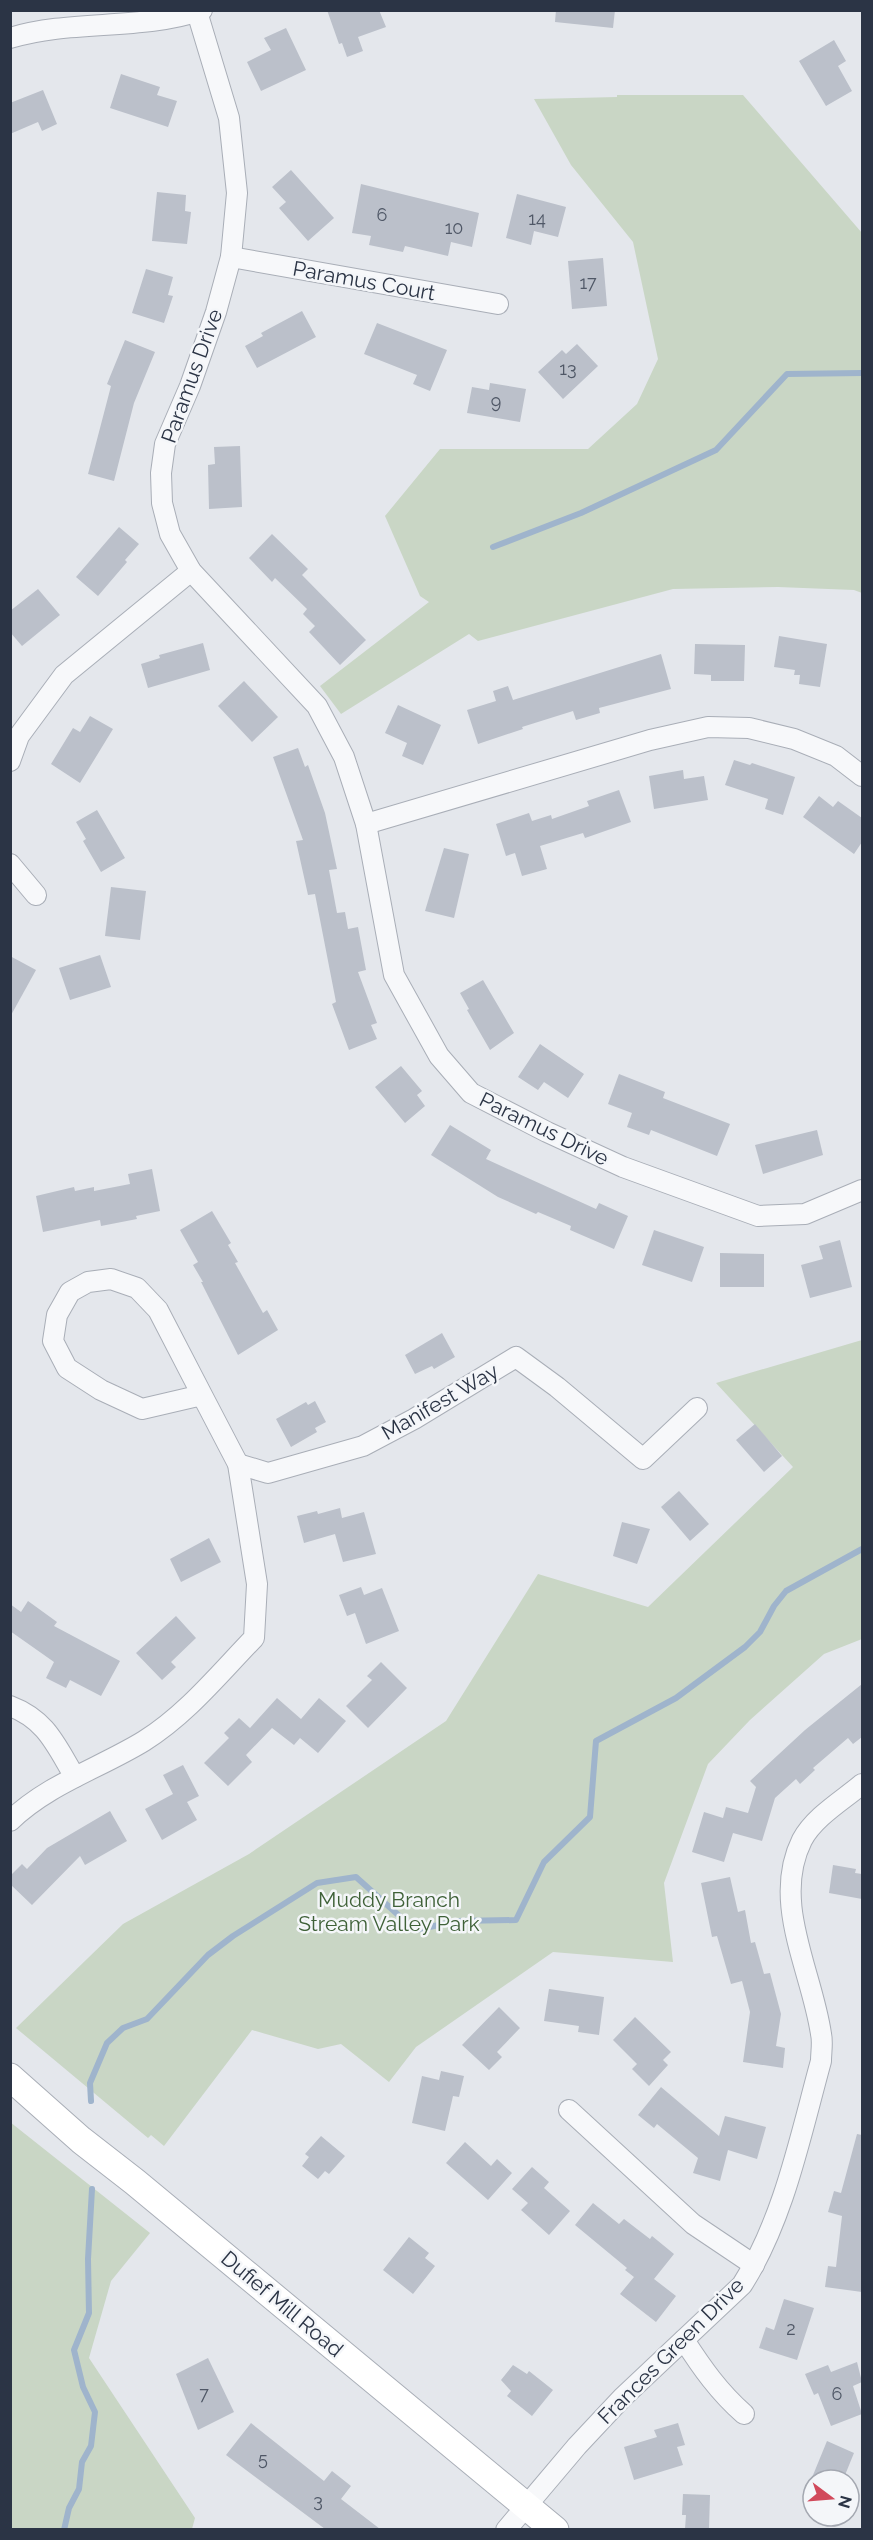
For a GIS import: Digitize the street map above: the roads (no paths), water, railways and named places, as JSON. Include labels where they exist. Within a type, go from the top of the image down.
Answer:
[{"type":"main road","name":"Dufief Mill Road","points":[[10,2077],[81,2140],[555,2529]]},
{"type":"street","points":[[10,38],[34,31],[132,24],[200,11]]},
{"type":"street","name":"Paramus Drive","points":[[200,11],[229,118],[237,193],[231,258],[216,312],[190,386],[165,444],[161,473],[162,503],[170,534],[191,570],[316,706],[344,757],[366,824],[394,975],[439,1056],[471,1093],[623,1167],[758,1216],[805,1214],[862,1190]]},
{"type":"street","name":"Paramus Court","points":[[231,258],[498,304]]},
{"type":"street","points":[[10,761],[18,736],[64,675],[191,570]]},
{"type":"street","points":[[366,824],[650,740],[708,727],[749,728],[794,739],[836,756],[862,776]]},
{"type":"street","points":[[10,864],[36,895]]},
{"type":"street","points":[[10,1821],[27,1805],[144,1741],[179,1716],[254,1638],[257,1584],[238,1464],[158,1310],[137,1288],[111,1279],[88,1282],[69,1292],[57,1315],[53,1341],[67,1368],[101,1390],[142,1409],[202,1395]]},
{"type":"street","name":"Manifest Way","points":[[238,1464],[268,1473],[363,1446],[414,1419],[516,1357],[643,1459],[697,1408]]},
{"type":"street","points":[[10,1706],[24,1711],[46,1728],[75,1778]]},
{"type":"street","name":"Frances Green Drive","points":[[506,2529],[622,2398],[742,2285],[754,2265],[773,2225],[821,2061],[822,2035],[792,1912],[790,1883],[794,1862],[802,1839],[816,1822],[862,1784]]},
{"type":"street","points":[[569,2110],[693,2224],[754,2265]]},
{"type":"street","points":[[684,2340],[702,2369],[723,2396],[744,2414]]},
{"type":"waterway","points":[[493,547],[581,513],[716,450],[787,374],[862,373]]},
{"type":"waterway","points":[[91,2101],[90,2083],[107,2043],[123,2028],[147,2019],[208,1955],[233,1936],[317,1883],[356,1877],[415,1930],[458,1921],[516,1920],[544,1862],[590,1817],[596,1741],[676,1698],[745,1647],[760,1632],[774,1606],[786,1591],[862,1549]]},
{"type":"waterway","points":[[64,2530],[69,2508],[79,2489],[82,2462],[91,2446],[95,2412],[83,2387],[74,2350],[89,2313],[88,2259],[92,2189]]},
{"type":"park label","name":"Muddy Branch Stream Valley Park","points":[[389,1912]]}]
